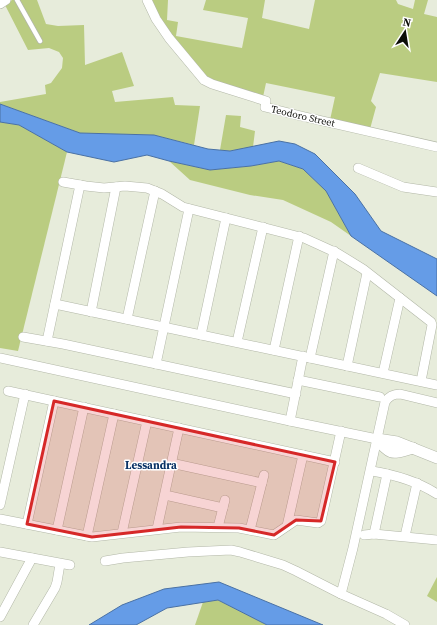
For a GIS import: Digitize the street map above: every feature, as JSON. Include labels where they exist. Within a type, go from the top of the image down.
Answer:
[{"type":"street","points":[[0,4],[6,0]]},
{"type":"street","name":"Teodoro Street","points":[[147,0],[156,19],[169,38],[204,80],[212,84],[266,101],[265,107],[437,147]]},
{"type":"street","points":[[358,168],[403,187],[437,192]]},
{"type":"street","points":[[63,182],[104,188],[125,186],[147,188],[162,194],[183,207],[299,236],[334,251],[367,273],[431,322],[432,326],[421,381]]},
{"type":"street","points":[[47,341],[80,185]]},
{"type":"street","points":[[91,312],[116,187]]},
{"type":"street","points":[[127,319],[155,191]]},
{"type":"street","points":[[156,364],[189,209]]},
{"type":"street","points":[[201,335],[226,218]]},
{"type":"street","points":[[237,342],[262,227]]},
{"type":"street","points":[[274,350],[299,236]]},
{"type":"street","points":[[290,421],[298,380],[307,357],[334,251]]},
{"type":"street","points":[[347,366],[367,273]]},
{"type":"street","points":[[383,373],[400,298]]},
{"type":"street","points":[[55,304],[437,385]]},
{"type":"street","points":[[23,337],[296,394]]},
{"type":"street","points":[[0,358],[290,421],[397,442],[437,458]]},
{"type":"street","points":[[298,380],[380,397]]},
{"type":"street","points":[[8,391],[335,462]]},
{"type":"street","points":[[0,505],[25,394]]},
{"type":"street","points":[[341,594],[388,398],[395,394],[400,394],[437,402]]},
{"type":"street","points":[[27,524],[54,401]]},
{"type":"street","points":[[57,530],[84,407]]},
{"type":"street","points":[[87,536],[114,414]]},
{"type":"street","points":[[122,533],[147,421]]},
{"type":"street","points":[[157,529],[179,428]]},
{"type":"street","points":[[0,519],[92,537],[181,526],[239,528],[274,534],[296,520],[318,523],[322,521],[341,431]]},
{"type":"street","points":[[287,526],[303,454]]},
{"type":"street","points":[[171,463],[263,479],[250,530]]},
{"type":"street","points":[[372,471],[408,479],[437,494]]},
{"type":"street","points":[[374,534],[387,474]]},
{"type":"street","points":[[405,536],[417,483]]},
{"type":"street","points":[[165,495],[224,504],[218,527]]},
{"type":"street","points":[[364,535],[374,534],[437,537]]},
{"type":"street","points":[[105,561],[188,552],[231,550],[283,565],[341,594],[386,614],[405,625]]},
{"type":"street","points":[[0,552],[70,566]]},
{"type":"street","points":[[0,617],[32,558]]},
{"type":"street","points":[[33,625],[55,588],[60,564]]},
{"type":"lane","points":[[17,0],[40,41]]},
{"type":"highlighted area","points":[[54,401],[335,462],[321,521],[296,520],[274,535],[239,528],[181,527],[92,537],[27,524]]},
{"type":"green space","points":[[12,0],[37,0],[46,24],[58,26],[84,25],[85,65],[122,52],[134,86],[112,91],[115,102],[173,97],[175,105],[200,106],[194,145],[154,135],[80,133],[0,104],[0,102],[46,94],[45,85],[51,83],[62,68],[63,58],[59,52],[49,48],[28,50],[5,5]]},
{"type":"green space","points":[[150,0],[168,0],[167,20],[178,22],[176,36],[242,48],[248,18],[203,10],[206,0],[265,0],[262,18],[309,29],[315,0],[396,0],[398,4],[413,9],[415,0],[428,0],[424,14],[437,17],[437,82],[380,73],[371,101],[376,107],[370,129],[330,120],[335,97],[266,83],[263,97],[207,78],[167,31]]},
{"type":"green space","points":[[226,115],[241,116],[240,127],[255,131],[253,147],[230,151],[220,150]]},
{"type":"green space","points":[[0,122],[19,125],[67,152],[18,351],[0,348]]},
{"type":"green space","points":[[169,161],[210,170],[251,166],[279,161],[303,169],[326,191],[351,236],[331,222],[283,200],[250,195],[190,180]]},
{"type":"green space","points":[[437,577],[437,602],[427,596]]},
{"type":"green space","points":[[218,600],[267,625],[195,625],[203,602]]},
{"type":"water","points":[[0,104],[80,133],[154,135],[208,149],[230,151],[279,141],[295,144],[315,154],[355,194],[381,231],[437,259],[437,296],[351,236],[326,191],[303,169],[279,161],[251,166],[210,170],[147,155],[114,162],[67,152],[19,125],[0,122]]},
{"type":"water","points":[[219,582],[323,625],[267,625],[218,600],[167,608],[136,625],[89,625],[122,605],[164,589]]},
{"type":"district","name":"Lessandra","points":[[151,465]]}]
